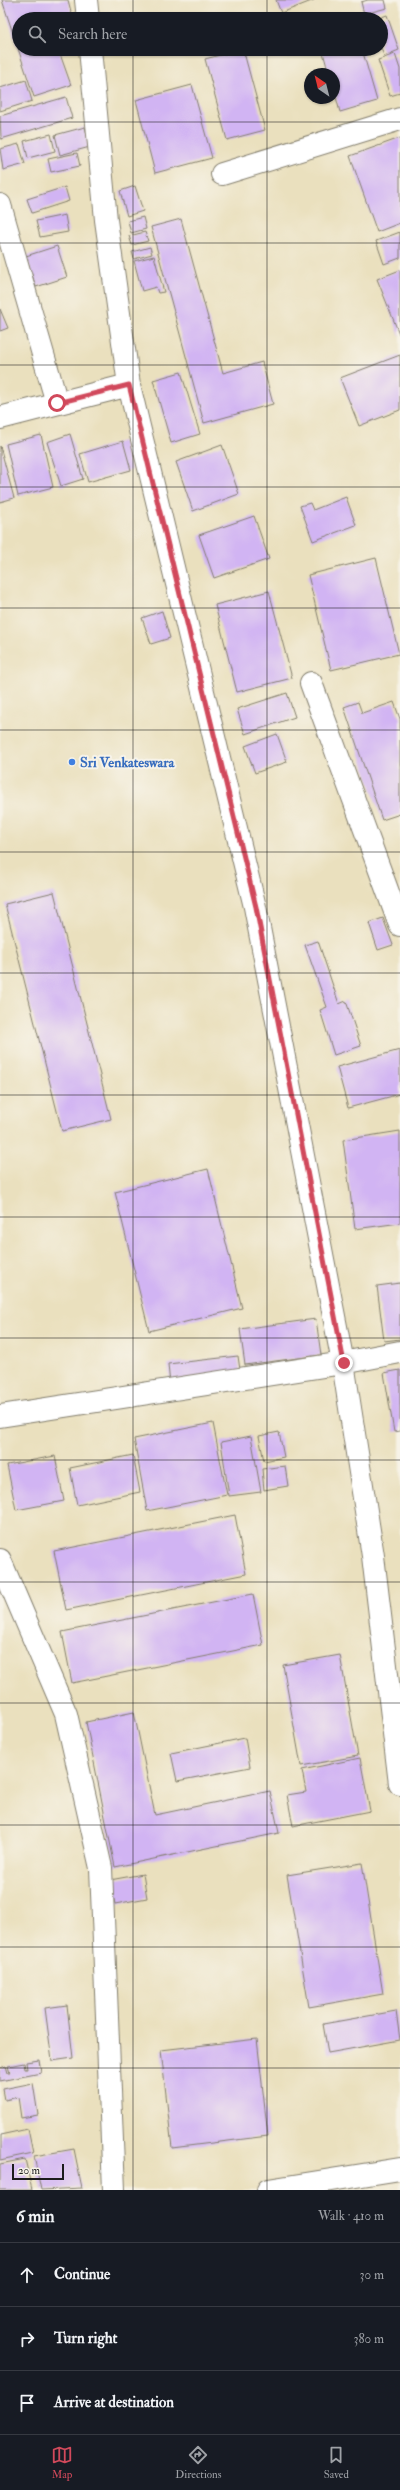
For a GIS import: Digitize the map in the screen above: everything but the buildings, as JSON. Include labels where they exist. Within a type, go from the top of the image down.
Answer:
[{"type":"street","points":[[86,0],[87,12]]},
{"type":"street","points":[[91,56],[106,220],[129,385],[256,907],[344,1363],[373,1556],[400,1784]]},
{"type":"street","points":[[222,174],[400,119]]},
{"type":"street","points":[[0,205],[57,403]]},
{"type":"street","points":[[0,418],[129,385]]},
{"type":"street","points":[[311,683],[400,925]]},
{"type":"street","points":[[0,1416],[344,1363],[400,1352]]},
{"type":"street","points":[[0,1560],[66,1714],[100,1868],[114,2190]]},
{"type":"street","points":[[268,2190],[400,2169]]},
{"type":"place","name":"Sri Venkateswara","points":[[72,762]]},
{"type":"route","points":[[57,403],[129,385],[256,907],[344,1363]]}]
